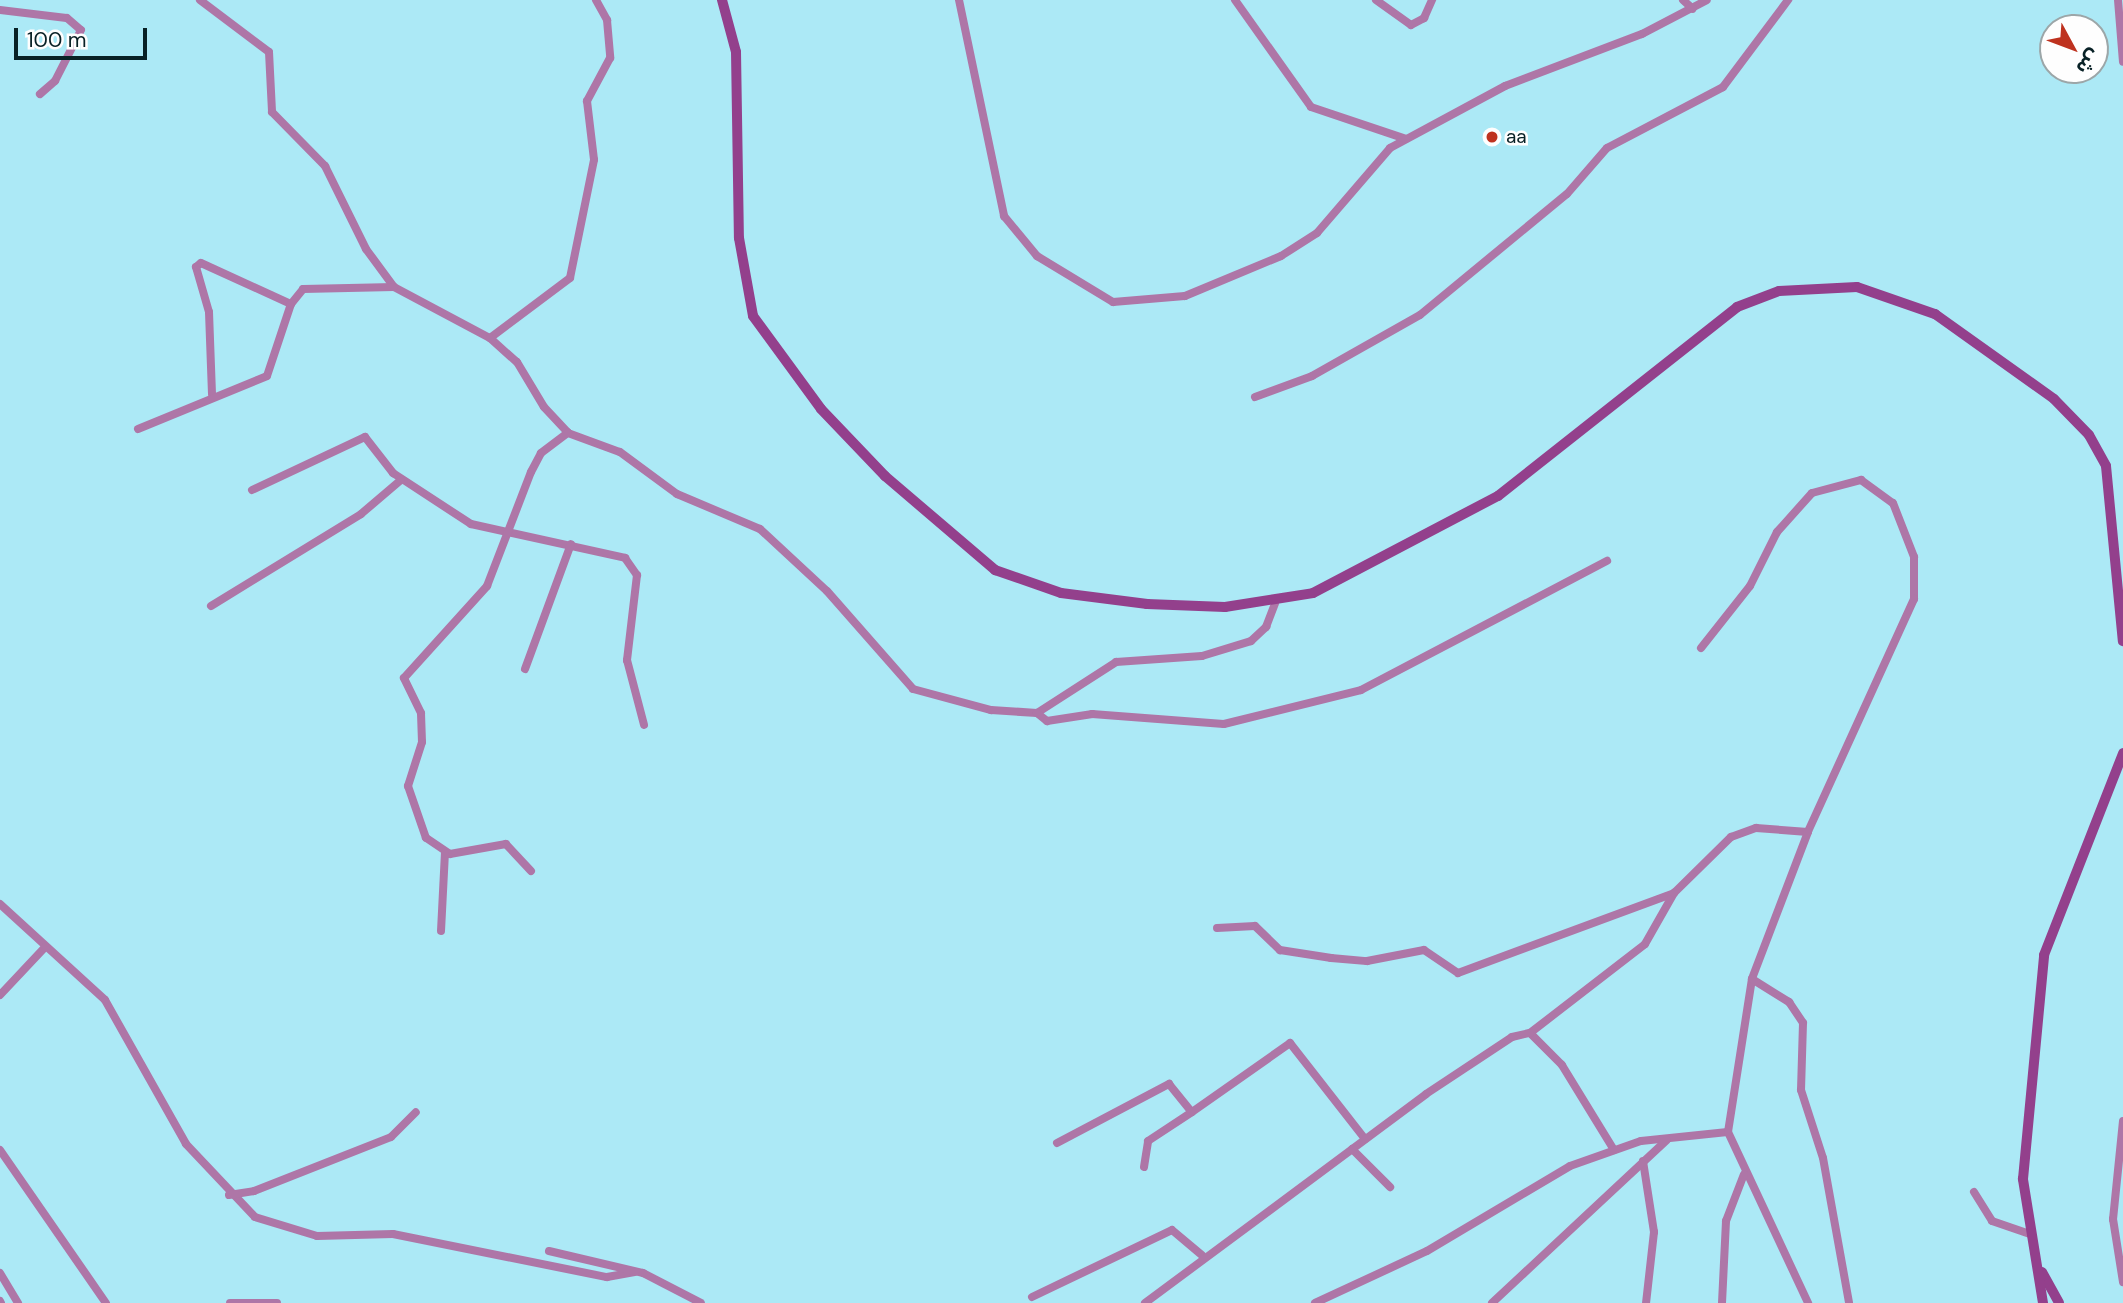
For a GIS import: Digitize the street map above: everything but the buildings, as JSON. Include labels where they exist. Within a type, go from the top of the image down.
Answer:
[{"type":"main road","points":[[722,0],[736,52],[744,288],[761,332],[821,409],[886,476],[995,570],[1062,593],[1147,604],[1275,604],[1360,574],[1498,496],[1737,307],[1779,290],[1857,287],[1935,314],[2054,399],[2089,435],[2106,466],[2123,640]]},
{"type":"main road","points":[[2043,1303],[2038,1264],[2030,1234],[2025,1105],[2044,955],[2123,753]]},
{"type":"main road","points":[[2038,1264],[2059,1303]]},
{"type":"street","points":[[200,0],[269,52],[272,112],[325,166],[366,250],[394,287],[490,338],[517,362],[544,407],[568,433],[620,452],[677,494],[760,529],[827,591],[913,689],[1005,713],[1037,713],[1109,663],[1202,656],[1251,641],[1266,627],[1275,604]]},
{"type":"street","points":[[490,338],[570,278],[594,160],[587,102],[610,58],[607,20],[596,0]]},
{"type":"street","points":[[959,0],[1004,216],[1037,256],[1109,301],[1185,296],[1296,248],[1377,160],[1406,139],[1506,86],[1693,9],[1707,0]]},
{"type":"street","points":[[1235,0],[1311,107],[1406,139]]},
{"type":"street","points":[[1376,0],[1411,25],[1424,18],[1432,0]]},
{"type":"street","points":[[1683,0],[1693,9]]},
{"type":"street","points":[[1255,397],[1323,370],[1446,296],[1567,194],[1607,148],[1723,87],[1788,0]]},
{"type":"street","points":[[2118,0],[2115,32],[2123,62]]},
{"type":"street","points":[[0,10],[66,18],[81,30],[55,81],[40,94]]},
{"type":"street","points":[[212,394],[209,312],[195,267],[201,263],[291,304]]},
{"type":"street","points":[[138,429],[212,394],[274,370],[291,304],[303,289],[319,286],[394,287]]},
{"type":"street","points":[[531,871],[506,844],[445,853],[426,838],[410,796],[423,729],[404,678],[487,586],[541,453],[568,433]]},
{"type":"street","points":[[252,490],[365,437],[401,480],[471,524],[508,534],[614,554],[635,568],[628,660],[644,724]]},
{"type":"street","points":[[211,606],[367,509],[401,480]]},
{"type":"street","points":[[1701,648],[1750,586],[1777,532],[1812,493],[1861,480],[1893,503],[1914,557],[1914,599],[1808,832],[1752,979],[1728,1132],[1744,1174],[1808,1303]]},
{"type":"street","points":[[525,669],[571,544]]},
{"type":"street","points":[[1037,713],[1047,721],[1092,714],[1224,724],[1361,690],[1607,561]]},
{"type":"street","points":[[1145,1303],[1202,1255],[1365,1139],[1512,1037],[1530,1033],[1645,943],[1674,893],[1739,832],[1808,832]]},
{"type":"street","points":[[440,931],[445,853]]},
{"type":"street","points":[[1217,928],[1255,926],[1280,950],[1331,958],[1367,961],[1424,950],[1458,973],[1674,893]]},
{"type":"street","points":[[0,904],[105,1000],[167,1114],[229,1195],[255,1217],[317,1236],[393,1234],[607,1276],[635,1272]]},
{"type":"street","points":[[0,995],[45,947]]},
{"type":"street","points":[[1752,979],[1788,1002],[1803,1023],[1801,1090],[1823,1158],[1849,1303]]},
{"type":"street","points":[[1530,1033],[1562,1065],[1614,1150]]},
{"type":"street","points":[[1144,1167],[1148,1141],[1290,1043],[1365,1139]]},
{"type":"street","points":[[1057,1143],[1169,1084],[1192,1112]]},
{"type":"street","points":[[229,1195],[254,1191],[391,1137],[416,1112]]},
{"type":"street","points":[[2123,1121],[2113,1219],[2123,1282]]},
{"type":"street","points":[[1315,1303],[1427,1251],[1526,1187],[1614,1150],[1728,1132]]},
{"type":"street","points":[[1492,1303],[1667,1140]]},
{"type":"street","points":[[1352,1149],[1390,1187]]},
{"type":"street","points":[[0,1150],[106,1303]]},
{"type":"street","points":[[1643,1161],[1654,1232],[1646,1303]]},
{"type":"street","points":[[1722,1303],[1726,1220],[1744,1174]]},
{"type":"street","points":[[1974,1192],[1992,1221],[2030,1234]]},
{"type":"street","points":[[1032,1297],[1172,1230],[1202,1255]]},
{"type":"street","points":[[549,1251],[635,1272],[701,1303]]},
{"type":"street","points":[[0,1273],[18,1303]]},
{"type":"street","points":[[230,1303],[277,1303]]},
{"type":"place","name":"aa","points":[[1492,137]]}]
